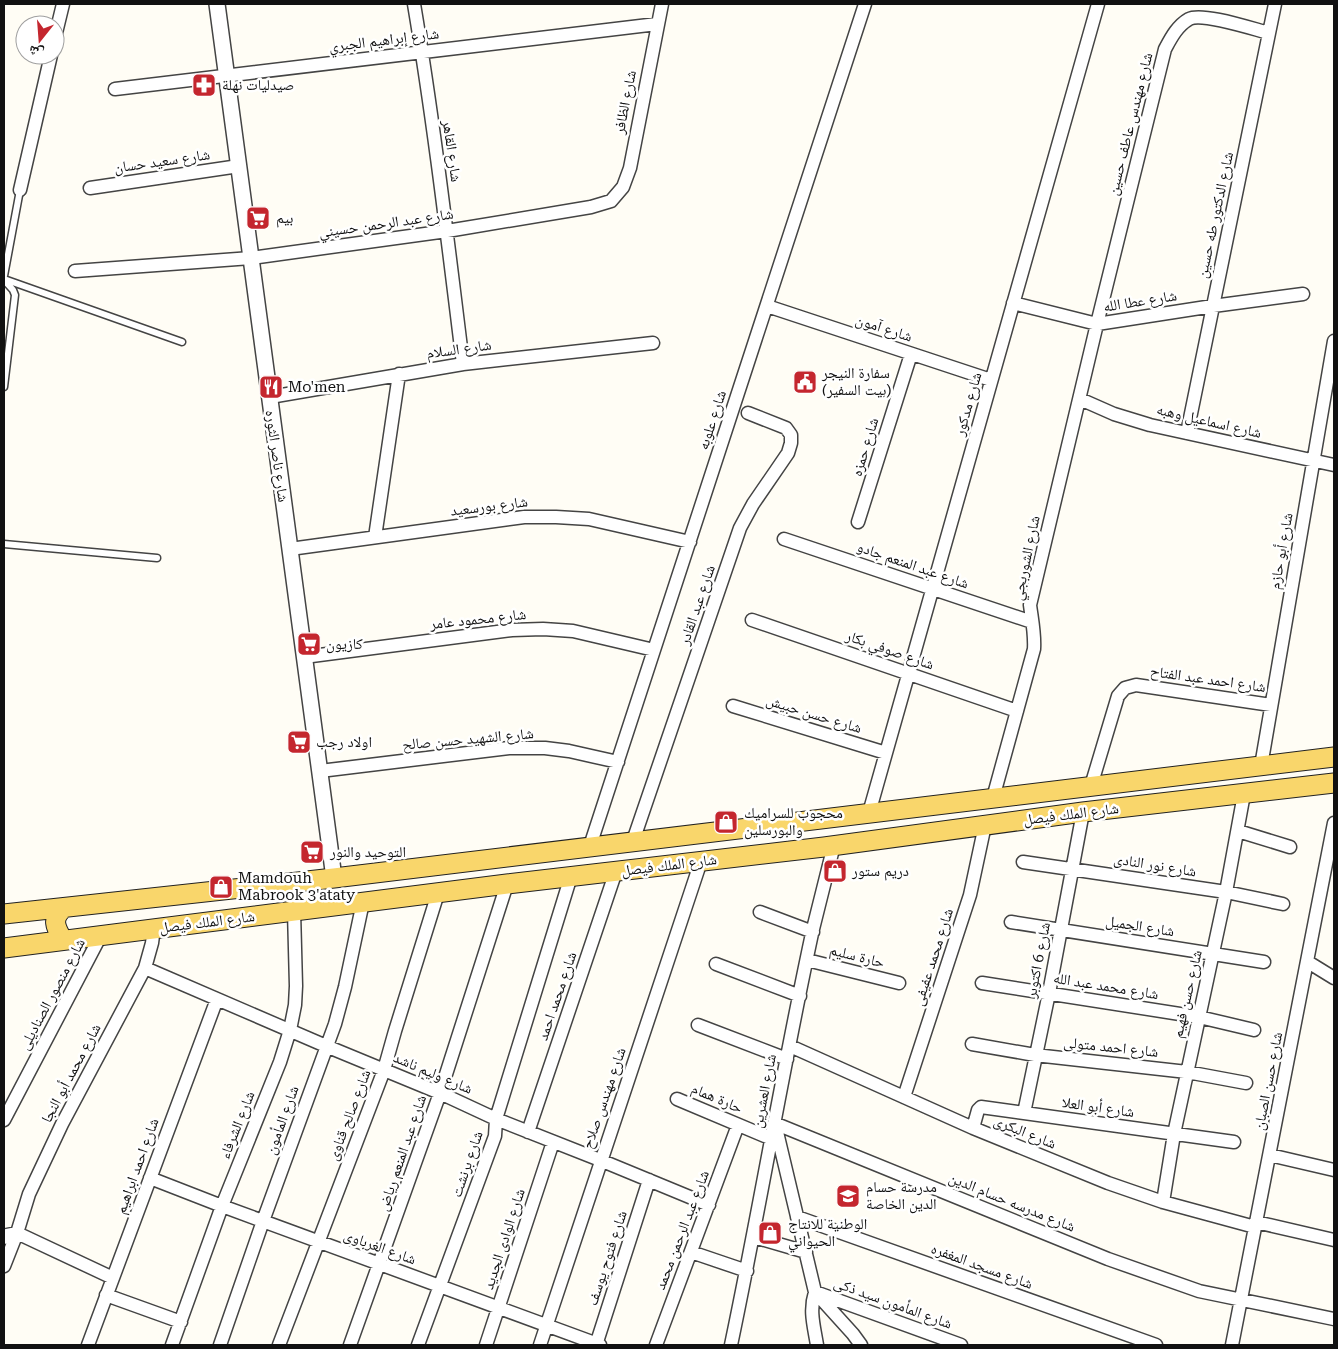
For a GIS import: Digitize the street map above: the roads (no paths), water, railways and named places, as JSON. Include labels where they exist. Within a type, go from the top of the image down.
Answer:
[{"type":"main road","name":"شارع الملك فيصل","points":[[8,914],[334,878],[1334,757]]},
{"type":"main road","name":"شارع الملك فيصل","points":[[9,947],[985,826],[1083,812],[1334,783]]},
{"type":"main road","points":[[63,940],[56,928],[55,922],[56,916],[64,908]]},
{"type":"main road","points":[[8,914],[16,917],[20,928],[20,934],[9,947]]},
{"type":"street","name":"شارع ناصر الثوره","points":[[217,4],[334,878]]},
{"type":"street","name":"شارع القاهر","points":[[414,4],[447,231],[463,364]]},
{"type":"street","name":"شارع الظافر","points":[[611,201],[623,187],[630,168],[662,4]]},
{"type":"street","name":"شارع علوبه","points":[[590,846],[865,4]]},
{"type":"street","name":"شارع مدكور","points":[[869,813],[1098,4]]},
{"type":"street","name":"شارع الدكتور طه حسين","points":[[1187,433],[1275,4]]},
{"type":"street","name":"شارع مهندس عاطف حسين","points":[[1097,324],[1165,49],[1175,31],[1190,18],[1213,18],[1269,33]]},
{"type":"street","name":"شارع إبراهيم الجبري","points":[[115,89],[657,24]]},
{"type":"street","points":[[20,190],[49,65]]},
{"type":"street","name":"شارع سعيد حسان","points":[[90,188],[239,166]]},
{"type":"street","name":"شارع عبد الرحمن حسيني","points":[[75,271],[251,258],[447,231],[591,207],[611,201]]},
{"type":"street","name":"شارع عطا الله","points":[[1013,303],[1097,324],[1303,294]]},
{"type":"street","name":"شارع آمون","points":[[766,306],[991,380]]},
{"type":"street","name":"شارع الشوربجي","points":[[993,798],[1034,649],[1035,636],[1030,605],[1097,324]]},
{"type":"street","name":"شارع أبو حازم","points":[[1261,766],[1334,341]]},
{"type":"street","name":"شارع السلام","points":[[270,397],[463,364],[653,343]]},
{"type":"street","name":"شارع حمزه","points":[[858,522],[911,354]]},
{"type":"street","points":[[375,537],[399,374]]},
{"type":"street","name":"شارع اسماعيل وهبه","points":[[1080,399],[1114,414],[1150,425],[1334,465]]},
{"type":"street","name":"شارع عبد القادر","points":[[633,841],[740,528],[753,504],[788,453],[792,443],[791,435],[786,428],[748,414]]},
{"type":"street","name":"شارع بورسعيد","points":[[290,549],[524,516],[589,519],[690,542]]},
{"type":"street","name":"شارع عبد المنعم جادو","points":[[784,539],[1032,622]]},
{"type":"street","name":"شارع صوفي بكار","points":[[752,620],[1017,711]]},
{"type":"street","name":"شارع محمود عامر","points":[[304,657],[528,629],[573,631],[654,650]]},
{"type":"street","name":"شارع احمد عبد الفتاح","points":[[1091,786],[1118,696],[1125,688],[1136,685],[1271,705]]},
{"type":"street","name":"شارع حسن حبيش","points":[[733,706],[886,753]]},
{"type":"street","name":"شارع الشهيد حسن صالح","points":[[320,771],[509,748],[545,748],[569,751],[618,762]]},
{"type":"street","name":"شارع حسن فهيم","points":[[1163,1202],[1186,1072],[1226,892],[1244,794]]},
{"type":"street","name":"شارع 6 اكتوبر","points":[[1024,1113],[1083,812]]},
{"type":"street","name":"شارع حسن الصبان","points":[[1232,1345],[1334,823]]},
{"type":"street","name":"شارع محمد عفيفى","points":[[904,1097],[970,895],[985,826]]},
{"type":"street","points":[[1238,832],[1290,847]]},
{"type":"street","name":"شارع العشرين","points":[[732,1345],[807,960],[834,844]]},
{"type":"street","name":"شارع مهندس صلاح","points":[[540,1345],[701,861]]},
{"type":"street","name":"شارع نور النادى","points":[[1023,862],[1226,892],[1283,904]]},
{"type":"street","name":"شارع محمد احمد","points":[[528,1132],[616,871]]},
{"type":"street","name":"شارع برنشت","points":[[418,1345],[495,1136],[496,1119],[571,876]]},
{"type":"street","name":"شارع عبد المنعم رياض","points":[[350,1345],[440,1093],[507,884]]},
{"type":"street","name":"شارع صالح قناوى","points":[[279,1345],[384,1070],[438,893]]},
{"type":"street","name":"شارع المأمون","points":[[220,1345],[339,1009],[363,902]]},
{"type":"street","name":"شارع الشرفاء","points":[[172,1345],[222,1206],[280,1062],[290,1030],[295,1005],[296,986],[294,911]]},
{"type":"street","points":[[760,912],[813,932]]},
{"type":"street","name":"شارع الجميل","points":[[1012,922],[1264,962]]},
{"type":"street","name":"شارع محمد أبو النجا","points":[[4,1266],[29,1194],[58,1133],[144,968],[154,928]]},
{"type":"street","name":"شارع منصور الصناديلى","points":[[4,1120],[101,935]]},
{"type":"street","name":"حارة سليم","points":[[807,960],[899,983]]},
{"type":"street","points":[[1308,962],[1334,978]]},
{"type":"street","points":[[716,964],[800,996]]},
{"type":"street","name":"شارع وليم ناشد","points":[[144,968],[440,1093],[496,1119],[709,1205]]},
{"type":"street","name":"شارع محمد عبد الله","points":[[982,983],[1199,1017],[1254,1030]]},
{"type":"street","name":"شارع احمد ابراهيم","points":[[88,1345],[217,999]]},
{"type":"street","points":[[698,1025],[787,1060]]},
{"type":"street","name":"شارع احمد متولى","points":[[972,1044],[1035,1055],[1186,1072],[1246,1083]]},
{"type":"street","name":"شارع البكرى","points":[[790,1046],[974,1128],[1108,1184],[1163,1202],[1256,1225],[1334,1240]]},
{"type":"street","name":"حارة همام","points":[[677,1099],[772,1139]]},
{"type":"street","name":"شارع أبو العلا","points":[[974,1128],[978,1110],[981,1107],[1234,1142]]},
{"type":"street","points":[[774,1123],[815,1292],[811,1311],[817,1345]]},
{"type":"street","name":"شارع مدرسه حسام الدين","points":[[774,1123],[1108,1259],[1199,1291],[1334,1320]]},
{"type":"street","name":"شارع عبد الرحمن محمد","points":[[656,1345],[738,1125]]},
{"type":"street","name":"شارع الوادى الجديد","points":[[486,1345],[553,1142]]},
{"type":"street","points":[[1270,1155],[1334,1170]]},
{"type":"street","name":"شارع الغرباوى","points":[[150,1178],[597,1345]]},
{"type":"street","name":"شارع فتوح يوسف","points":[[597,1345],[649,1180]]},
{"type":"street","name":"شارع مسجد المغفره","points":[[797,1217],[1156,1345]]},
{"type":"street","points":[[4,1238],[17,1233],[113,1278]]},
{"type":"street","points":[[754,1236],[806,1252]]},
{"type":"street","points":[[691,1252],[747,1271]]},
{"type":"street","points":[[815,1292],[861,1345]]},
{"type":"street","name":"شارع المأمون سيد ذكى","points":[[815,1292],[961,1345]]},
{"type":"street","points":[[106,1295],[180,1322]]},
{"type":"lane","points":[[4,387],[15,295],[4,278],[20,190]]},
{"type":"lane","points":[[4,233],[12,234]]},
{"type":"lane","points":[[4,278],[182,342]]},
{"type":"lane","points":[[4,544],[157,558]]},
{"type":"place","name":"صيدليات نهلة","points":[[204,85]]},
{"type":"place","name":"بيم","points":[[258,218]]},
{"type":"place","name":"سفارة النيجر (بيت السفير)","points":[[805,382]]},
{"type":"place","name":"Mo'men","points":[[271,387]]},
{"type":"place","name":"كازيون","points":[[309,644]]},
{"type":"place","name":"اولاد رجب","points":[[299,742]]},
{"type":"place","name":"محجوب للسراميك والبورسلين","points":[[726,822]]},
{"type":"place","name":"التوحيد والنور","points":[[312,852]]},
{"type":"place","name":"دريم ستور","points":[[835,871]]},
{"type":"place","name":"Mamdouh Mabrook 3'ataty","points":[[221,887]]},
{"type":"place","name":"مدرسة حسام الدين الخاصة","points":[[848,1196]]},
{"type":"place","name":"الوطنية للانتاج الحيواني","points":[[770,1233]]}]
